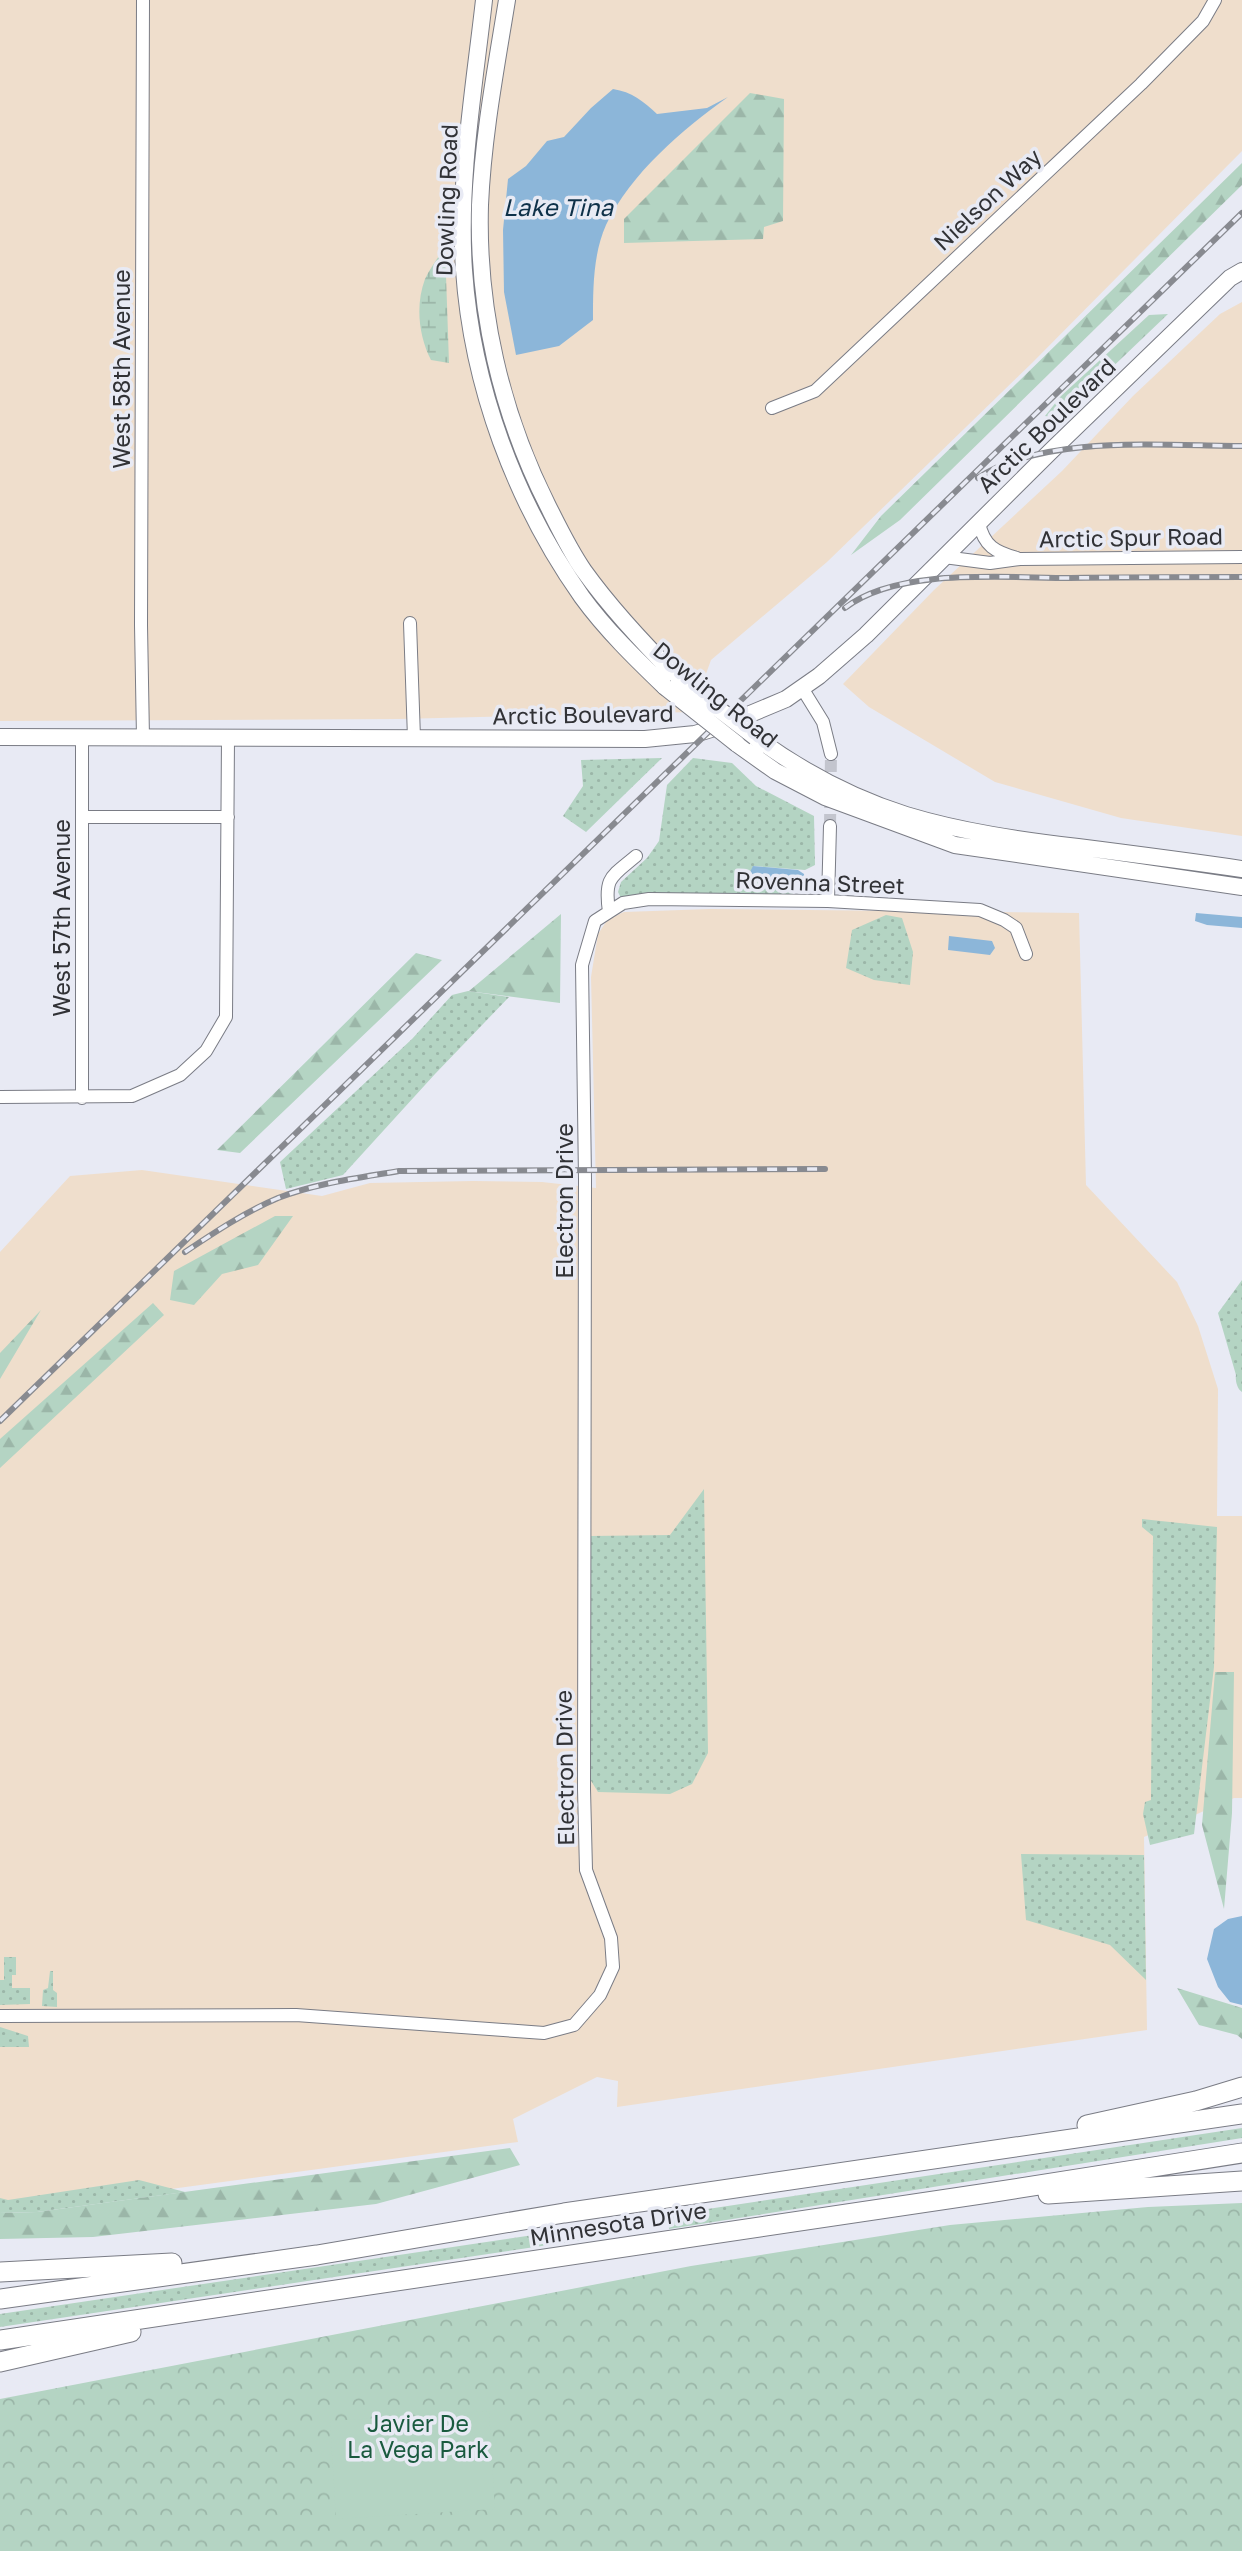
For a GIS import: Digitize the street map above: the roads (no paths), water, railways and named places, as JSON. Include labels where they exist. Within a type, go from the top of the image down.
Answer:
[{"type":"highway","points":[[966,2153],[1196,2101],[1242,2087]]},
{"type":"highway","name":"Minnesota Drive","points":[[0,2299],[317,2255],[577,2211],[1242,2114]]},
{"type":"highway","name":"Minnesota Drive","points":[[0,2340],[988,2193],[1242,2152]]},
{"type":"highway","points":[[988,2193],[1051,2194],[1242,2181]]},
{"type":"highway","points":[[0,2272],[317,2255]]},
{"type":"highway","points":[[0,2362],[328,2291]]},
{"type":"main road","name":"Dowling Road","points":[[484,0],[470,127],[463,235],[468,308],[484,386],[495,423],[523,495],[562,565],[599,617],[737,744],[775,771],[825,797],[955,845],[1242,887]]},
{"type":"main road","name":"Dowling Road","points":[[507,0],[491,97],[480,204],[486,310],[495,359],[523,452],[560,531],[582,569],[671,682],[796,765],[865,799],[905,815],[988,834],[1242,869]]},
{"type":"main road","name":"Arctic Boulevard","points":[[0,737],[645,739],[695,734],[724,726],[770,707],[838,662],[1220,288],[1242,271]]},
{"type":"street","name":"West 58th Avenue","points":[[143,0],[143,738]]},
{"type":"street","name":"Nielson Way","points":[[772,408],[815,391],[1140,84],[1203,21],[1215,0]]},
{"type":"street","name":"Arctic Spur Road","points":[[979,523],[982,538],[989,547],[1020,559]]},
{"type":"street","name":"Arctic Spur Road","points":[[944,557],[990,563],[1020,559],[1242,557]]},
{"type":"street","points":[[410,623],[414,738]]},
{"type":"street","points":[[802,688],[824,722],[831,754]]},
{"type":"street","name":"West 57th Avenue","points":[[82,738],[82,1098]]},
{"type":"street","points":[[0,1097],[132,1096],[180,1075],[206,1051],[226,1017],[229,738]]},
{"type":"street","points":[[82,817],[228,817]]},
{"type":"street","points":[[828,901],[830,826]]},
{"type":"street","points":[[609,912],[609,879],[636,856]]},
{"type":"street","name":"Rovenna Street","points":[[595,921],[623,903],[649,899],[828,901],[980,910],[1016,928],[1026,954]]},
{"type":"street","name":"Electron Drive","points":[[0,2016],[296,2015],[544,2033],[573,2025],[600,1995],[613,1967],[611,1938],[586,1870],[584,1789],[585,1179],[582,965],[595,921]]},
{"type":"water","name":"Lake Tina","points":[[613,89],[637,98],[657,114],[707,108],[728,97],[659,154],[643,170],[617,206],[606,225],[598,248],[593,320],[559,346],[516,355],[504,292],[503,230],[508,179],[526,166],[547,141],[564,137]]},
{"type":"water","points":[[753,866],[798,870],[804,874],[805,885],[793,888],[753,879],[750,872]]},
{"type":"water","points":[[1196,913],[1242,917],[1242,928],[1207,925],[1195,921]]},
{"type":"water","points":[[949,936],[992,941],[995,948],[990,955],[948,950]]},
{"type":"water","points":[[1242,1916],[1242,2005],[1230,2002],[1218,1987],[1207,1959],[1214,1929],[1228,1919]]},
{"type":"tunnel","points":[[830,826],[831,754]]},
{"type":"railway","points":[[0,1421],[1242,213]]},
{"type":"railway","points":[[978,478],[1005,464],[1036,454],[1070,449],[1142,445],[1242,446]]},
{"type":"railway","points":[[845,608],[867,595],[922,580],[984,577],[1242,577]]},
{"type":"railway","points":[[185,1252],[242,1216],[278,1198],[323,1185],[399,1171],[825,1169]]},
{"type":"park label","name":"Javier De La Vega Park","points":[[418,2436]]}]
